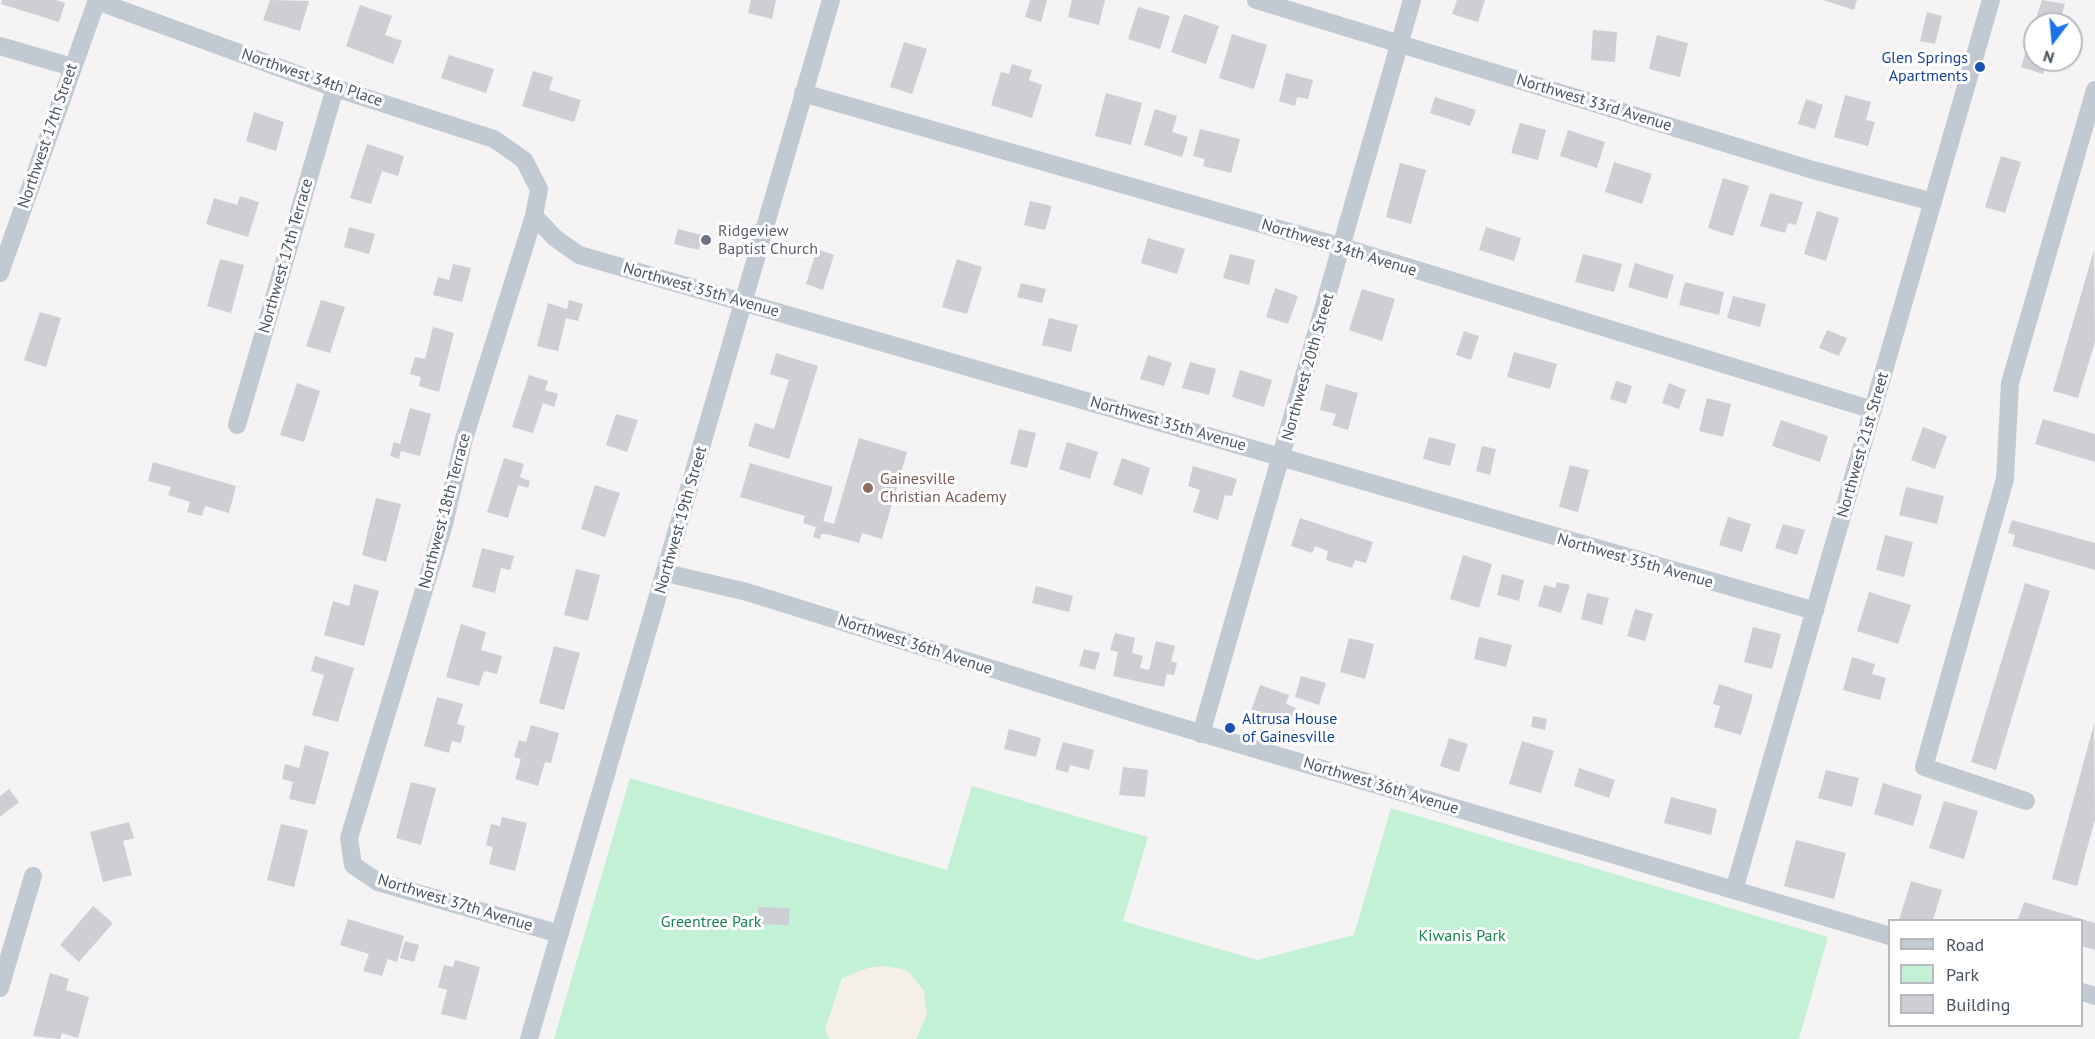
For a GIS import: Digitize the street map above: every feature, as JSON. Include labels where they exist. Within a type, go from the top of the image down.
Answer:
[{"type":"street","name":"Northwest 17th Street","points":[[0,271],[97,0]]},
{"type":"street","name":"Northwest 34th Place","points":[[97,0],[335,88],[494,139],[524,160]]},
{"type":"street","name":"Northwest 19th Street","points":[[529,1039],[831,0]]},
{"type":"street","name":"Northwest 33rd Avenue","points":[[1256,0],[1802,166],[1933,202]]},
{"type":"street","name":"Northwest 20th Street","points":[[1201,734],[1412,0]]},
{"type":"street","name":"Northwest 21st Street","points":[[1734,890],[1991,0]]},
{"type":"street","points":[[0,46],[72,67]]},
{"type":"street","name":"Northwest 17th Terrace","points":[[237,425],[335,88]]},
{"type":"street","points":[[2026,801],[1924,767],[2005,479],[2010,383],[2095,90]]},
{"type":"street","name":"Northwest 34th Avenue","points":[[803,93],[1342,247],[1873,410]]},
{"type":"street","name":"Northwest 18th Terrace","points":[[353,865],[349,838],[444,524],[464,439],[534,216],[539,189],[524,160]]},
{"type":"street","name":"Northwest 35th Avenue","points":[[534,216],[555,238],[579,255],[1282,457],[1688,577],[1815,611]]},
{"type":"street","name":"Northwest 36th Avenue","points":[[666,573],[747,592],[1201,734],[1888,935]]},
{"type":"street","name":"Northwest 37th Avenue","points":[[353,865],[378,882],[560,934]]},
{"type":"street","points":[[0,988],[33,876]]},
{"type":"green space","name":"Greentree Park","points":[[630,778],[947,870],[972,786],[1148,837],[1123,921],[1257,960],[1354,935],[1391,808],[1828,937],[1799,1039],[554,1039]]},
{"type":"sand","points":[[882,966],[902,969],[910,973],[924,991],[927,1015],[916,1039],[830,1039],[825,1030],[842,978],[868,968]]},
{"type":"building","points":[[2,0],[56,0],[65,3],[59,22],[1,4]]},
{"type":"building","points":[[270,0],[309,1],[300,31],[263,20]]},
{"type":"building","points":[[751,0],[776,0],[772,19],[748,13]]},
{"type":"building","points":[[1030,0],[1047,0],[1041,22],[1025,17]]},
{"type":"building","points":[[1072,0],[1105,0],[1099,25],[1068,17]]},
{"type":"building","points":[[1457,0],[1485,0],[1478,22],[1452,14]]},
{"type":"building","points":[[1823,0],[1857,0],[1854,10]]},
{"type":"building","points":[[2042,0],[2065,4],[2063,12],[2038,12]]},
{"type":"building","points":[[360,5],[392,16],[385,35],[402,41],[393,64],[346,46]]},
{"type":"building","points":[[1138,7],[1170,16],[1160,49],[1128,39]]},
{"type":"building","points":[[1927,12],[1942,16],[1935,44],[1920,41]]},
{"type":"building","points":[[1184,14],[1219,26],[1206,64],[1171,52]]},
{"type":"building","points":[[1593,30],[1617,32],[1615,62],[1591,60]]},
{"type":"building","points":[[1232,34],[1267,45],[1254,89],[1219,78]]},
{"type":"building","points":[[1657,35],[1688,43],[1680,77],[1649,69]]},
{"type":"building","points":[[904,42],[927,49],[912,94],[890,87]]},
{"type":"building","points":[[449,55],[494,69],[486,93],[441,78]]},
{"type":"building","points":[[1012,64],[1032,70],[1029,80],[1042,85],[1032,118],[991,105],[1001,72],[1009,74]]},
{"type":"building","points":[[533,71],[553,77],[549,90],[581,100],[574,122],[522,106]]},
{"type":"building","points":[[1286,73],[1313,80],[1308,99],[1297,97],[1295,106],[1279,101]]},
{"type":"building","points":[[1106,93],[1142,103],[1131,145],[1095,136]]},
{"type":"building","points":[[1845,95],[1871,102],[1866,120],[1875,122],[1868,146],[1834,137]]},
{"type":"building","points":[[1435,97],[1476,110],[1470,126],[1430,113]]},
{"type":"building","points":[[1806,99],[1823,105],[1815,129],[1798,124]]},
{"type":"building","points":[[1155,109],[1177,116],[1172,132],[1188,137],[1182,157],[1144,145]]},
{"type":"building","points":[[254,112],[284,122],[276,151],[246,141]]},
{"type":"building","points":[[1520,123],[1546,130],[1538,160],[1511,153]]},
{"type":"building","points":[[1200,129],[1240,139],[1231,173],[1203,166],[1205,159],[1193,156]]},
{"type":"building","points":[[1568,130],[1605,142],[1597,168],[1560,156]]},
{"type":"building","points":[[367,144],[404,156],[398,176],[382,171],[371,204],[350,198]]},
{"type":"building","points":[[2001,156],[2021,162],[2005,213],[1985,207]]},
{"type":"building","points":[[1614,162],[1652,174],[1642,204],[1605,192]]},
{"type":"building","points":[[1400,163],[1426,170],[1411,224],[1386,217]]},
{"type":"building","points":[[1723,178],[1749,186],[1733,236],[1708,228]]},
{"type":"building","points":[[1770,193],[1803,202],[1796,225],[1788,223],[1785,233],[1760,226]]},
{"type":"building","points":[[240,196],[259,202],[248,237],[206,224],[214,198],[237,205]]},
{"type":"building","points":[[1030,201],[1052,206],[1045,230],[1024,225]]},
{"type":"building","points":[[1817,211],[1839,218],[1826,261],[1804,254]]},
{"type":"building","points":[[349,227],[375,234],[369,254],[344,247]]},
{"type":"building","points":[[1486,227],[1521,238],[1514,261],[1479,250]]},
{"type":"building","points":[[678,229],[702,235],[699,250],[674,244]]},
{"type":"building","points":[[1148,238],[1185,249],[1177,274],[1141,263]]},
{"type":"building","points":[[817,249],[834,255],[823,290],[806,284]]},
{"type":"building","points":[[2094,250],[2095,342],[2078,398],[2053,391]]},
{"type":"building","points":[[1230,254],[1255,260],[1249,285],[1223,278]]},
{"type":"building","points":[[1583,254],[1622,264],[1614,292],[1575,282]]},
{"type":"building","points":[[220,259],[244,265],[231,313],[207,306]]},
{"type":"building","points":[[957,259],[982,267],[967,314],[942,307]]},
{"type":"building","points":[[1635,263],[1674,275],[1667,299],[1628,287]]},
{"type":"building","points":[[453,264],[471,268],[462,302],[433,295],[438,277],[449,280]]},
{"type":"building","points":[[1685,282],[1724,292],[1719,315],[1679,305]]},
{"type":"building","points":[[1021,283],[1046,289],[1042,303],[1017,297]]},
{"type":"building","points":[[1275,288],[1298,296],[1288,324],[1266,317]]},
{"type":"building","points":[[1362,289],[1395,299],[1382,341],[1349,330]]},
{"type":"building","points":[[1733,296],[1766,304],[1760,327],[1727,318]]},
{"type":"building","points":[[321,300],[345,307],[330,353],[306,346]]},
{"type":"building","points":[[569,300],[583,304],[578,321],[566,318],[558,351],[537,346],[548,303],[567,309]]},
{"type":"building","points":[[40,312],[61,318],[46,367],[24,360]]},
{"type":"building","points":[[1049,318],[1078,325],[1071,352],[1042,345]]},
{"type":"building","points":[[433,327],[454,333],[439,392],[419,386],[421,377],[410,374],[415,357],[425,359]]},
{"type":"building","points":[[1827,330],[1847,338],[1839,356],[1819,348]]},
{"type":"building","points":[[1464,331],[1479,336],[1471,360],[1456,355]]},
{"type":"building","points":[[1514,352],[1557,364],[1550,389],[1507,377]]},
{"type":"building","points":[[776,353],[818,366],[789,459],[748,446],[755,423],[774,429],[789,380],[770,374]]},
{"type":"building","points":[[1148,355],[1172,363],[1164,386],[1140,379]]},
{"type":"building","points":[[1190,362],[1216,369],[1209,395],[1182,388]]},
{"type":"building","points":[[1240,370],[1272,380],[1264,407],[1232,397]]},
{"type":"building","points":[[529,375],[548,381],[545,390],[558,394],[554,407],[543,403],[533,433],[512,427]]},
{"type":"building","points":[[1616,381],[1632,386],[1626,404],[1610,399]]},
{"type":"building","points":[[297,383],[320,391],[304,442],[280,435]]},
{"type":"building","points":[[1669,383],[1686,390],[1679,409],[1662,403]]},
{"type":"building","points":[[1326,384],[1358,393],[1348,430],[1332,425],[1336,414],[1320,410]]},
{"type":"building","points":[[1707,398],[1731,404],[1723,437],[1699,431]]},
{"type":"building","points":[[410,408],[431,414],[420,456],[401,451],[399,459],[390,456],[394,442],[400,444]]},
{"type":"building","points":[[616,414],[638,420],[627,452],[606,445]]},
{"type":"building","points":[[2043,419],[2095,434],[2095,462],[2035,444]]},
{"type":"building","points":[[1781,420],[1828,436],[1820,462],[1772,446]]},
{"type":"building","points":[[1923,427],[1947,436],[1935,469],[1911,460]]},
{"type":"building","points":[[1019,429],[1036,433],[1027,468],[1010,464]]},
{"type":"building","points":[[1429,437],[1456,444],[1450,466],[1423,459]]},
{"type":"building","points":[[859,438],[907,452],[882,539],[862,533],[859,543],[827,534],[821,534],[820,539],[813,537],[816,527],[803,523],[805,516],[740,497],[750,463],[833,487],[823,521],[834,524]]},
{"type":"building","points":[[1067,442],[1098,452],[1090,479],[1059,469]]},
{"type":"building","points":[[1482,446],[1496,449],[1490,475],[1476,471]]},
{"type":"building","points":[[504,458],[524,464],[520,477],[530,481],[528,488],[518,485],[508,518],[487,512]]},
{"type":"building","points":[[1122,458],[1150,468],[1142,495],[1113,485]]},
{"type":"building","points":[[153,462],[236,486],[229,513],[205,506],[202,516],[187,512],[190,502],[168,495],[171,487],[148,481]]},
{"type":"building","points":[[1570,465],[1589,470],[1578,512],[1559,507]]},
{"type":"building","points":[[1193,466],[1237,479],[1232,496],[1225,495],[1218,520],[1193,512],[1200,490],[1188,486]]},
{"type":"building","points":[[595,485],[620,493],[605,537],[581,529]]},
{"type":"building","points":[[1906,487],[1944,496],[1937,524],[1899,515]]},
{"type":"building","points":[[376,498],[401,504],[386,562],[362,555]]},
{"type":"building","points":[[1728,517],[1751,524],[1742,552],[1719,545]]},
{"type":"building","points":[[1300,518],[1373,542],[1366,563],[1355,560],[1352,568],[1326,560],[1328,551],[1315,546],[1312,553],[1291,546]]},
{"type":"building","points":[[2012,520],[2095,543],[2095,570],[2012,546],[2015,535],[2008,533]]},
{"type":"building","points":[[1783,524],[1805,530],[1797,555],[1775,548]]},
{"type":"building","points":[[1885,535],[1913,542],[1904,577],[1876,570]]},
{"type":"building","points":[[482,548],[514,556],[510,570],[501,568],[495,593],[472,587]]},
{"type":"building","points":[[1463,555],[1492,564],[1479,608],[1450,599]]},
{"type":"building","points":[[576,569],[600,575],[588,621],[564,615]]},
{"type":"building","points":[[1502,574],[1524,580],[1519,601],[1497,595]]},
{"type":"building","points":[[1557,582],[1570,585],[1561,613],[1538,606],[1544,585],[1555,588]]},
{"type":"building","points":[[2025,583],[2050,591],[1996,770],[1971,762]]},
{"type":"building","points":[[354,584],[379,591],[364,646],[324,635],[333,601],[349,606]]},
{"type":"building","points":[[1036,586],[1073,596],[1069,612],[1032,603]]},
{"type":"building","points":[[1869,592],[1911,605],[1898,644],[1857,631]]},
{"type":"building","points":[[1587,593],[1609,598],[1602,625],[1581,619]]},
{"type":"building","points":[[1635,609],[1653,614],[1645,641],[1627,636]]},
{"type":"building","points":[[461,624],[486,632],[481,650],[502,656],[497,674],[484,671],[479,686],[446,677]]},
{"type":"building","points":[[1753,627],[1781,634],[1772,669],[1744,662]]},
{"type":"building","points":[[1115,633],[1135,638],[1132,653],[1143,656],[1140,668],[1149,670],[1156,641],[1175,646],[1171,661],[1177,663],[1174,675],[1167,674],[1164,687],[1113,676],[1118,652],[1110,650]]},
{"type":"building","points":[[1479,637],[1512,645],[1506,667],[1474,659]]},
{"type":"building","points":[[1349,638],[1374,644],[1365,679],[1340,672]]},
{"type":"building","points":[[554,646],[580,653],[564,710],[539,703]]},
{"type":"building","points":[[1084,649],[1100,653],[1095,670],[1079,666]]},
{"type":"building","points":[[315,656],[354,668],[338,722],[312,715],[324,675],[311,671]]},
{"type":"building","points":[[1852,657],[1875,664],[1872,674],[1886,678],[1880,700],[1843,690]]},
{"type":"building","points":[[1301,676],[1326,683],[1319,705],[1295,697]]},
{"type":"building","points":[[1719,684],[1753,695],[1741,735],[1714,727],[1720,706],[1713,704]]},
{"type":"building","points":[[1260,685],[1289,695],[1286,704],[1296,708],[1289,727],[1250,714]]},
{"type":"building","points":[[437,697],[463,704],[457,724],[465,726],[461,743],[452,741],[449,753],[424,746]]},
{"type":"building","points":[[1533,716],[1547,719],[1545,730],[1531,727]]},
{"type":"building","points":[[2094,724],[2095,819],[2077,886],[2052,879]]},
{"type":"building","points":[[531,725],[559,733],[551,763],[545,762],[538,786],[515,779],[521,759],[514,757],[519,740],[526,742]]},
{"type":"building","points":[[1009,729],[1041,738],[1036,757],[1004,749]]},
{"type":"building","points":[[1449,738],[1468,744],[1459,772],[1440,766]]},
{"type":"building","points":[[1522,741],[1554,751],[1541,793],[1509,784]]},
{"type":"building","points":[[1063,742],[1094,750],[1089,770],[1070,765],[1068,773],[1055,769]]},
{"type":"building","points":[[305,745],[329,752],[315,805],[289,799],[293,782],[282,779],[285,764],[299,768]]},
{"type":"building","points":[[1123,767],[1148,770],[1145,797],[1119,795]]},
{"type":"building","points":[[1579,768],[1615,780],[1609,798],[1574,786]]},
{"type":"building","points":[[1826,770],[1859,778],[1852,807],[1818,798]]},
{"type":"building","points":[[411,782],[436,788],[421,845],[396,838]]},
{"type":"building","points":[[1883,783],[1922,795],[1913,826],[1874,814]]},
{"type":"building","points":[[9,789],[19,802],[0,817],[0,796]]},
{"type":"building","points":[[1671,797],[1717,809],[1711,835],[1664,823]]},
{"type":"building","points":[[1944,801],[1978,811],[1964,859],[1929,848]]},
{"type":"building","points":[[502,817],[527,823],[515,871],[489,864],[493,847],[486,845],[491,824],[500,826]]},
{"type":"building","points":[[129,822],[134,838],[123,841],[132,875],[103,882],[90,832]]},
{"type":"building","points":[[281,824],[308,830],[294,887],[267,880]]},
{"type":"building","points":[[1796,840],[1846,853],[1834,899],[1784,886]]},
{"type":"building","points":[[1911,881],[1942,890],[1933,919],[1899,919]]},
{"type":"building","points":[[2024,902],[2081,919],[2018,919]]},
{"type":"building","points":[[93,906],[113,923],[79,962],[60,945]]},
{"type":"building","points":[[758,907],[789,908],[789,925],[758,924]]},
{"type":"building","points":[[348,919],[404,936],[397,962],[388,959],[382,976],[363,971],[369,954],[340,945]]},
{"type":"building","points":[[2083,919],[2095,923],[2095,950],[2083,946]]},
{"type":"building","points":[[405,941],[419,945],[414,962],[400,958]]},
{"type":"building","points":[[455,960],[480,967],[466,1020],[441,1014],[447,990],[438,987],[444,965],[453,967]]},
{"type":"building","points":[[50,973],[69,979],[66,990],[89,997],[78,1038],[62,1033],[60,1039],[33,1036]]},
{"type":"place","name":"Glen Springs Apartments","points":[[1980,67]]},
{"type":"place","name":"Ridgeview Baptist Church","points":[[706,240]]},
{"type":"place","name":"Gainesville Christian Academy","points":[[868,488]]},
{"type":"place","name":"Altrusa House of Gainesville","points":[[1230,728]]},
{"type":"park label","name":"Kiwanis Park","points":[[1462,936]]}]
